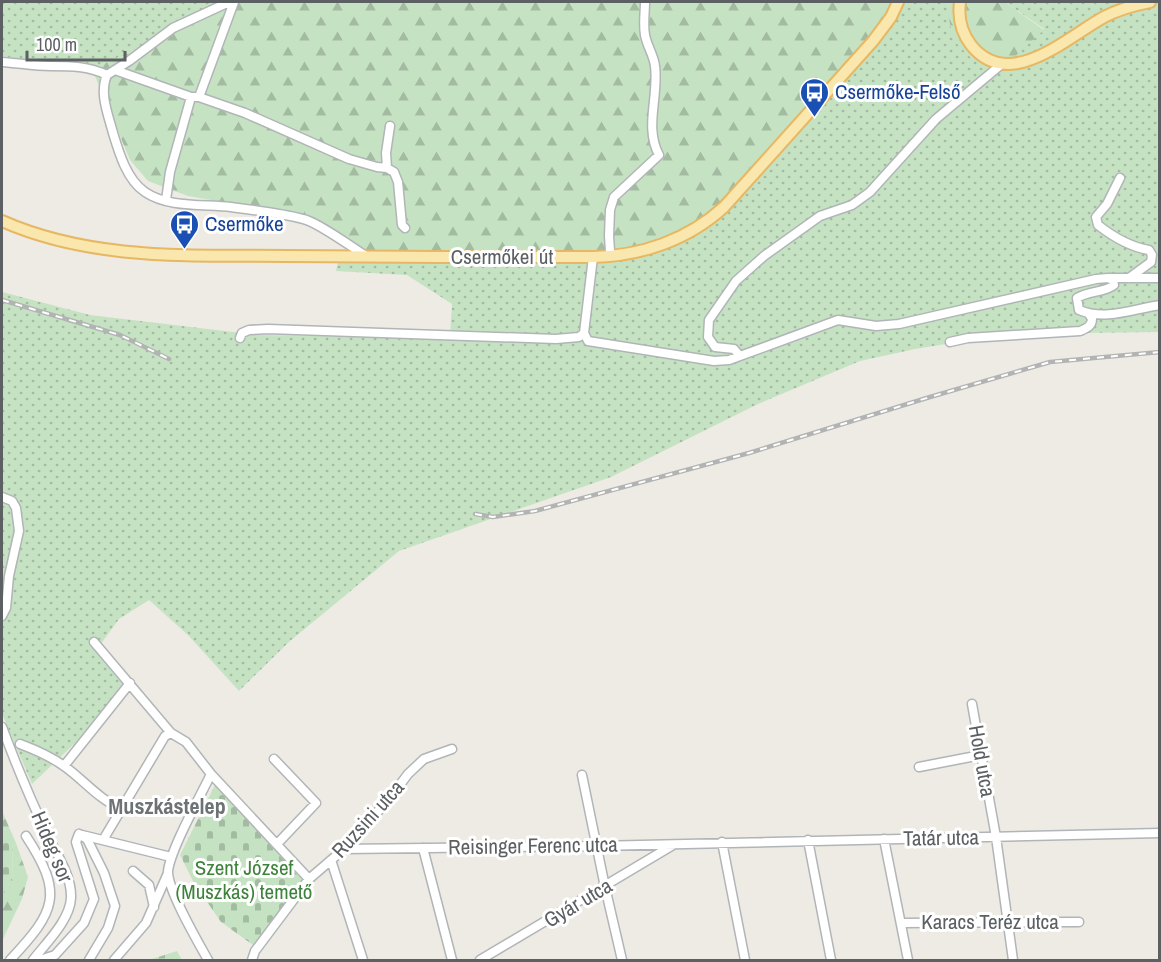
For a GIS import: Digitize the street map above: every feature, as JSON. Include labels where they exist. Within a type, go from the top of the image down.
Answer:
[{"type":"main road","name":"Csermőkei út","points":[[2,221],[36,234],[64,241],[139,254],[593,257],[640,252],[674,240],[713,217],[738,193],[873,41],[898,2]]},
{"type":"main road","points":[[960,2],[960,21],[963,33],[970,43],[985,56],[1003,63],[1018,64],[1035,59],[1106,16],[1150,2]]},
{"type":"street","points":[[229,2],[172,28],[111,73],[102,86],[120,154],[137,185],[145,192],[166,200],[233,207],[306,219],[367,256]]},
{"type":"street","points":[[166,200],[170,172],[195,97],[234,2]]},
{"type":"street","points":[[614,256],[610,251],[609,236],[610,210],[614,197],[658,155],[654,147],[651,116],[655,97],[655,66],[645,34],[645,2]]},
{"type":"street","points":[[2,62],[49,66],[68,65],[111,73],[245,113],[348,159],[387,168],[394,171],[398,182],[402,225],[405,228]]},
{"type":"street","points":[[739,355],[734,349],[715,347],[708,337],[709,320],[736,281],[764,256],[820,216],[852,205],[870,192],[936,119],[1003,63]]},
{"type":"street","points":[[387,168],[386,153],[390,126]]},
{"type":"street","points":[[1120,178],[1107,204],[1096,217],[1098,225],[1107,232],[1139,248],[1149,250],[1152,255],[1151,262],[1129,278]]},
{"type":"street","points":[[593,257],[584,333],[588,341],[702,360],[729,360],[838,320],[876,326],[899,324],[1065,285],[1108,278],[1160,278]]},
{"type":"street","points":[[1108,278],[1113,280],[1114,285],[1110,288],[1087,293],[1077,298],[1079,310],[1099,316],[1160,305]]},
{"type":"street","points":[[950,342],[968,338],[1080,331],[1088,328],[1092,323],[1089,314]]},
{"type":"street","points":[[240,338],[242,333],[249,330],[268,329],[556,339],[579,337],[584,333]]},
{"type":"street","points":[[2,497],[12,501],[16,508],[19,531],[9,576],[6,608],[2,616]]},
{"type":"street","points":[[94,642],[171,732],[186,742],[211,774],[309,879]]},
{"type":"street","points":[[64,766],[130,684]]},
{"type":"street","name":"Hold utca","points":[[972,704],[996,837],[1013,960]]},
{"type":"street","name":"Hideg sor","points":[[2,728],[70,886],[69,909],[33,960]]},
{"type":"street","points":[[103,840],[165,736],[171,732]]},
{"type":"street","points":[[20,744],[64,766],[109,804],[122,809]]},
{"type":"street","name":"Ruzsini utca","points":[[252,960],[255,951],[309,879],[344,849],[390,798],[408,774],[424,759],[452,749]]},
{"type":"street","points":[[919,767],[981,755]]},
{"type":"street","points":[[274,759],[316,803],[277,844]]},
{"type":"street","points":[[114,960],[146,923],[154,908],[168,873],[171,858],[211,774]]},
{"type":"street","points":[[582,775],[622,960]]},
{"type":"street","name":"Tatár utca","points":[[722,842],[1160,833]]},
{"type":"street","points":[[79,834],[171,858]]},
{"type":"street","points":[[40,960],[55,955],[84,923],[94,899],[76,842],[79,834]]},
{"type":"street","points":[[79,834],[87,839],[104,873],[115,906],[108,928],[89,960]]},
{"type":"street","points":[[10,960],[43,920],[51,894],[47,871],[26,836]]},
{"type":"street","points":[[884,838],[908,960]]},
{"type":"street","points":[[807,840],[831,960]]},
{"type":"street","points":[[722,842],[745,960]]},
{"type":"street","name":"Reisinger Ferenc utca","points":[[344,849],[722,842]]},
{"type":"street","name":"Gyár utca","points":[[480,960],[675,844]]},
{"type":"street","points":[[423,848],[452,960]]},
{"type":"street","points":[[331,860],[363,960]]},
{"type":"street","points":[[132,871],[149,885],[154,908]]},
{"type":"street","points":[[168,873],[177,901],[208,960]]},
{"type":"street","name":"Karacs Teréz utca","points":[[901,923],[1079,922]]},
{"type":"green space","points":[[2,2],[228,2],[143,46],[92,69],[2,56]]},
{"type":"green space","points":[[228,2],[898,2],[885,25],[699,226],[640,252],[367,256],[291,214],[188,196],[148,181],[130,160],[92,69],[143,46]]},
{"type":"green space","points":[[898,2],[949,2],[947,8],[1036,36],[1044,29],[1005,2],[1159,2],[1159,332],[1078,333],[970,340],[860,361],[758,404],[611,477],[399,551],[290,641],[239,691],[188,635],[149,600],[119,619],[97,649],[131,690],[32,784],[2,714],[2,292],[90,315],[259,335],[450,337],[452,304],[407,275],[336,271],[339,257],[593,257]]},
{"type":"green space","points":[[949,2],[1005,2],[1044,30],[1014,57],[984,63],[971,58],[953,40],[947,8]]},
{"type":"green space","name":"Szent József (Muszkás) temető","points":[[215,785],[303,881],[253,945],[221,922],[194,883],[180,855]]},
{"type":"green space","points":[[2,811],[16,843],[12,848],[13,875],[5,892],[2,893]]},
{"type":"green space","points":[[16,843],[28,877],[22,899],[2,941],[2,893],[13,875],[12,848]]},
{"type":"green space","points":[[177,951],[182,960],[149,960]]},
{"type":"railway","points":[[2,300],[120,335],[169,359]]},
{"type":"railway","points":[[475,514],[493,517],[535,511],[749,453],[1050,362],[1160,352]]},
{"type":"place","name":"Csermőke-Felső","points":[[814,118]]},
{"type":"place","name":"Csermőke","points":[[184,250]]},
{"type":"district","name":"Muszkástelep","points":[[167,806]]}]
